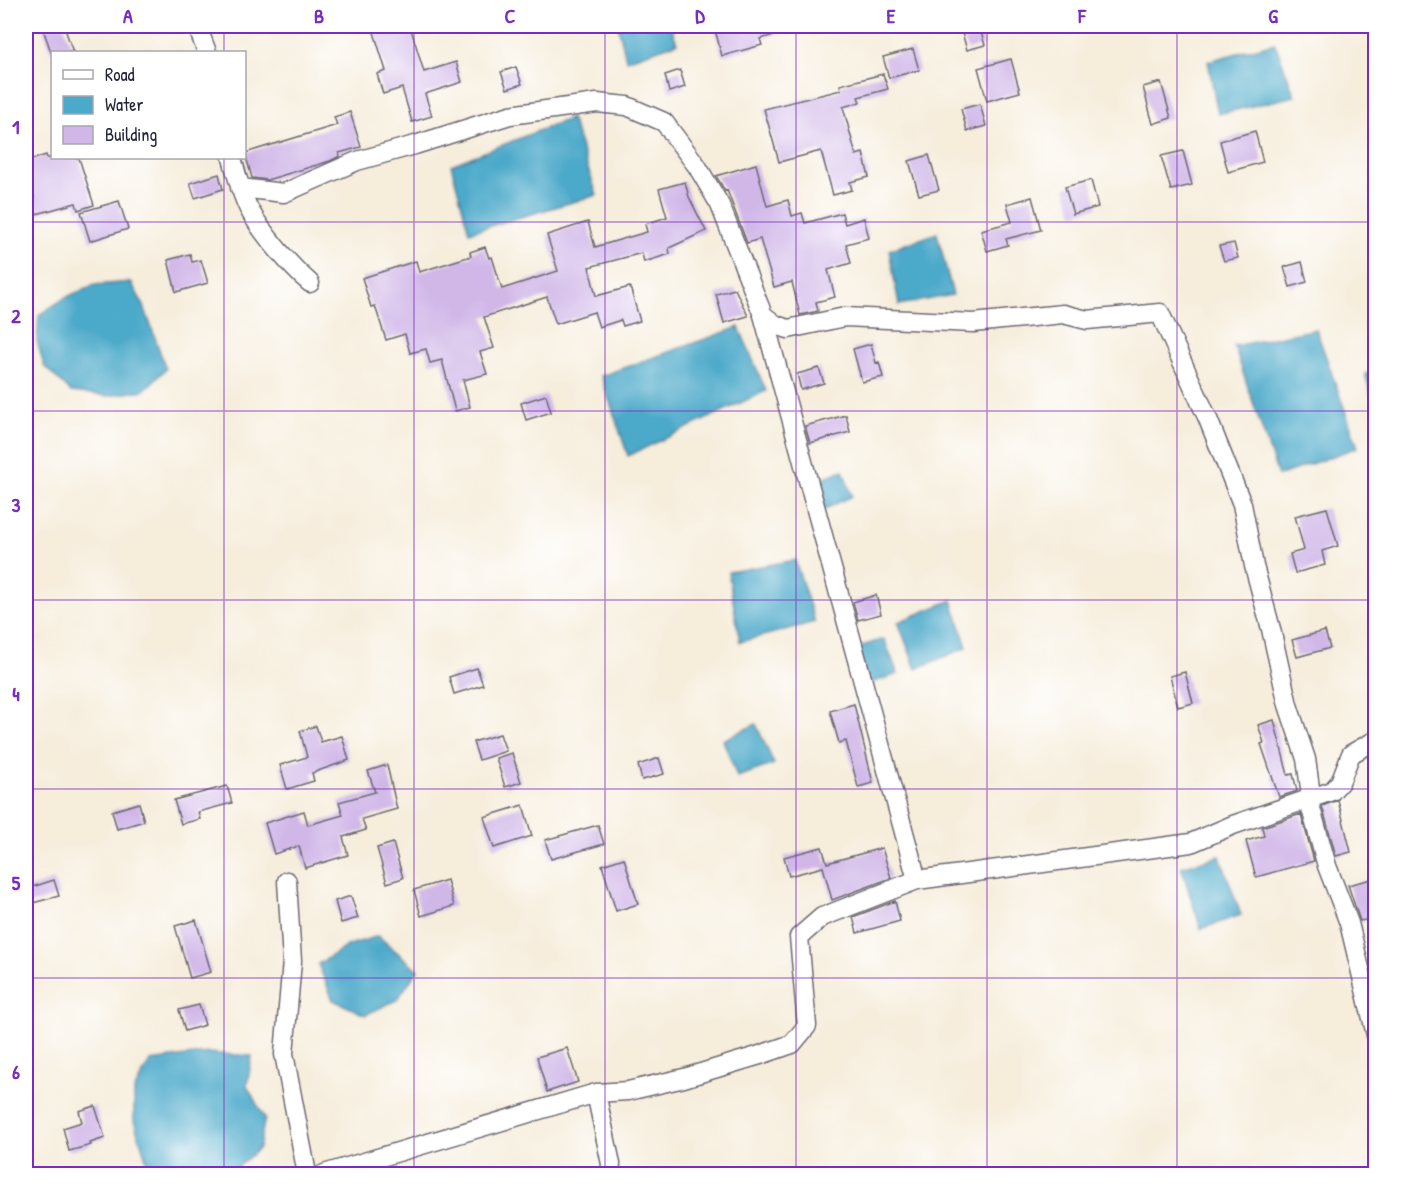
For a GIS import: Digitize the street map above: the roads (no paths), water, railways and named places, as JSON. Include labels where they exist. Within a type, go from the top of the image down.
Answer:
[{"type":"street","points":[[196,26],[207,51]]},
{"type":"street","points":[[240,188],[284,194],[357,161],[510,115],[597,103],[627,106],[663,122],[697,166],[720,205],[763,315],[917,880]]},
{"type":"street","points":[[232,159],[240,188],[250,212],[292,268],[310,283]]},
{"type":"street","points":[[763,315],[776,325],[788,329],[845,317],[924,322],[973,322],[1063,314],[1087,320],[1160,313],[1208,419],[1242,504],[1254,566],[1288,705],[1306,759],[1310,805],[1327,866],[1349,923],[1376,1035]]},
{"type":"street","points":[[324,1174],[596,1094],[628,1091],[684,1078],[792,1044],[807,1026],[799,937],[822,917],[917,880],[1191,843],[1233,825],[1332,791],[1341,782],[1351,754],[1376,740]]},
{"type":"street","points":[[287,881],[292,961],[284,1054],[307,1174]]},
{"type":"street","points":[[596,1094],[611,1164],[610,1174]]},
{"type":"water","points":[[618,26],[671,26],[677,43],[626,60]]},
{"type":"water","points":[[1275,43],[1295,96],[1218,114],[1208,61]]},
{"type":"water","points":[[571,118],[597,195],[469,232],[451,165]]},
{"type":"water","points":[[937,233],[953,295],[899,305],[889,250]]},
{"type":"water","points":[[131,282],[144,306],[166,369],[144,390],[108,396],[71,392],[44,366],[37,341],[39,315],[65,298],[93,285]]},
{"type":"water","points":[[739,327],[766,391],[628,456],[601,376]]},
{"type":"water","points":[[1316,329],[1358,447],[1278,476],[1234,346]]},
{"type":"water","points":[[1376,371],[1375,406],[1365,374]]},
{"type":"water","points":[[843,470],[852,496],[821,511],[812,482]]},
{"type":"water","points":[[795,560],[815,622],[740,642],[728,572]]},
{"type":"water","points":[[952,600],[967,647],[916,669],[898,622]]},
{"type":"water","points":[[884,639],[898,674],[868,684],[856,648]]},
{"type":"water","points":[[756,724],[774,764],[737,777],[723,740]]},
{"type":"water","points":[[1220,856],[1241,915],[1201,929],[1181,867]]},
{"type":"water","points":[[378,936],[418,970],[397,1000],[365,1015],[333,1000],[318,964],[349,945]]},
{"type":"water","points":[[208,1053],[252,1056],[247,1086],[265,1118],[259,1148],[230,1174],[174,1174],[148,1165],[134,1121],[134,1090],[150,1061]]}]
